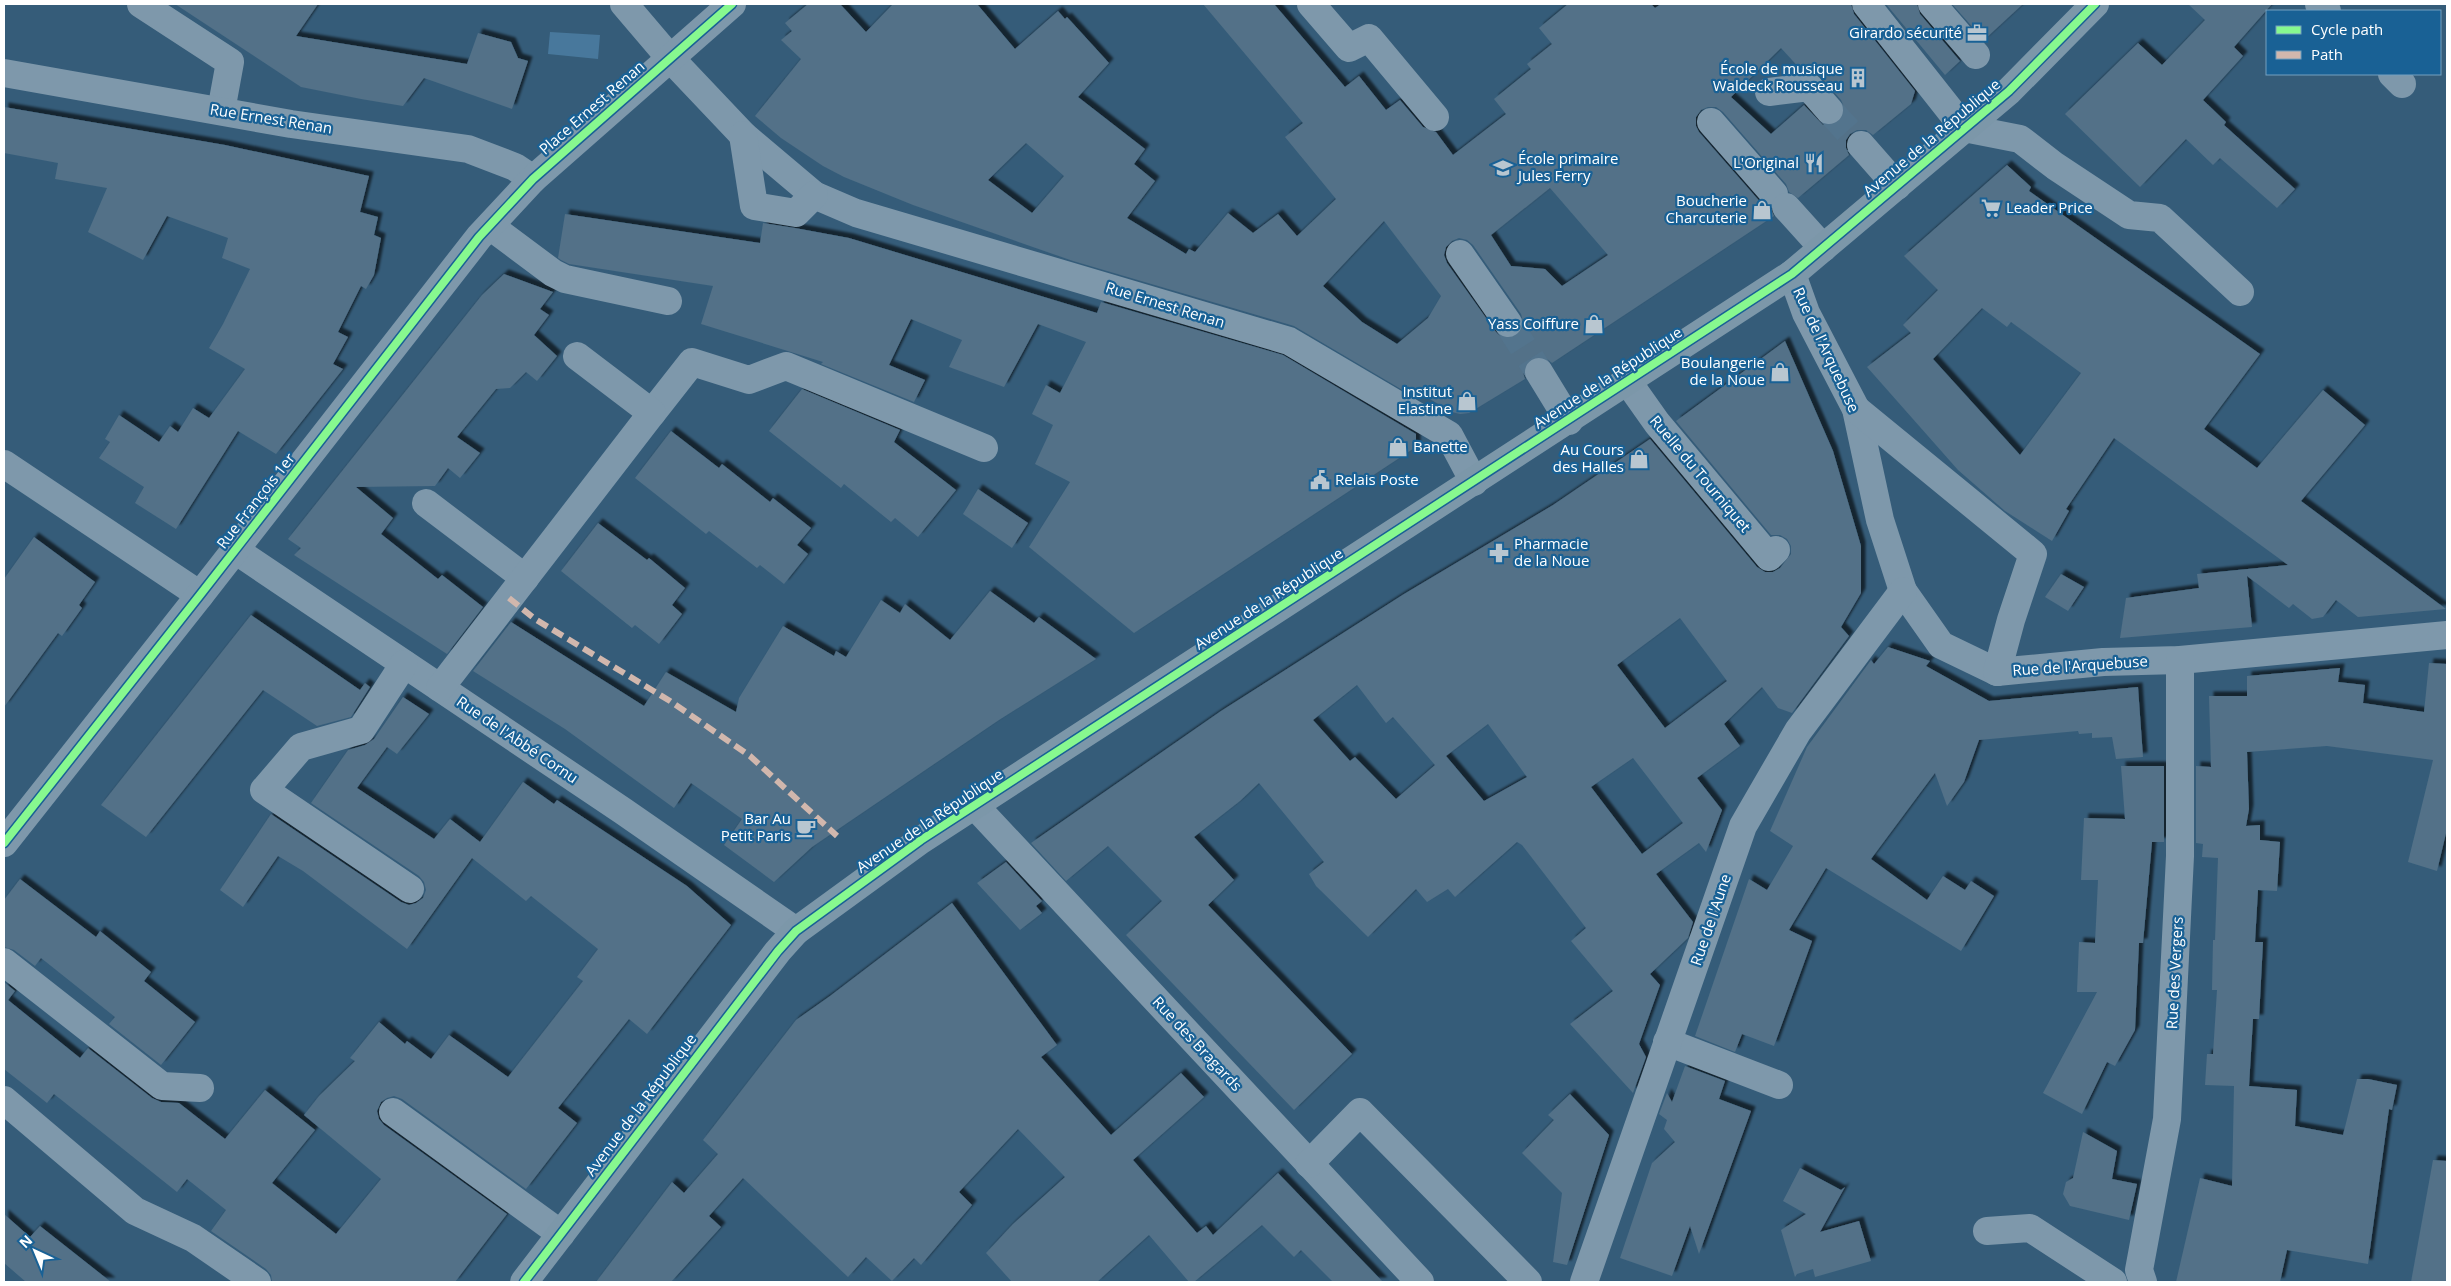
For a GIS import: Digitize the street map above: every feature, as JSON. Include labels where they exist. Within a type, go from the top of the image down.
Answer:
[{"type":"main road","name":"Avenue de la République","points":[[524,1282],[749,987],[796,932],[921,840],[1569,421],[1792,274],[2009,91],[2095,4]]},
{"type":"street","points":[[141,4],[230,62],[221,111]]},
{"type":"street","points":[[624,4],[670,58],[743,136],[814,195],[796,213],[754,206],[743,136]]},
{"type":"street","points":[[670,58],[732,4]]},
{"type":"street","points":[[1311,4],[1350,48],[1369,38],[1435,117]]},
{"type":"street","points":[[1866,4],[1964,128],[2020,139],[2054,166],[2129,215],[2160,218],[2240,292]]},
{"type":"street","points":[[1932,4],[1976,55]]},
{"type":"street","name":"Place Ernest Renan","points":[[533,179],[670,58]]},
{"type":"street","name":"Rue Ernest Renan","points":[[4,73],[221,111],[468,149],[516,167],[533,179]]},
{"type":"street","points":[[1769,92],[1809,87],[1829,110]]},
{"type":"street","points":[[1711,122],[1823,248]]},
{"type":"street","points":[[1861,145],[1897,186]]},
{"type":"street","name":"Rue François 1er","points":[[4,843],[490,226],[533,179]]},
{"type":"street","name":"Rue Ernest Renan","points":[[814,195],[856,213],[1289,341],[1448,435],[1474,482]]},
{"type":"street","points":[[490,226],[553,273],[565,279],[668,301]]},
{"type":"street","points":[[1460,254],[1508,323]]},
{"type":"street","name":"Rue de l'Arquebuse","points":[[1792,274],[1806,313],[1856,410],[1880,520],[1903,591],[1941,645],[1997,672],[2103,662],[2180,660],[2447,635]]},
{"type":"street","points":[[577,356],[652,413]]},
{"type":"street","points":[[440,688],[692,362],[749,380],[786,366],[984,448]]},
{"type":"street","points":[[1538,372],[1569,421]]},
{"type":"street","name":"Ruelle du Tourniquet","points":[[1628,382],[1657,423],[1769,557],[1776,550]]},
{"type":"street","points":[[1856,410],[2033,554],[2011,620],[1997,672]]},
{"type":"street","points":[[4,464],[200,595]]},
{"type":"street","points":[[426,503],[525,578]]},
{"type":"street","name":"Rue de l'Abbé Cornu","points":[[235,550],[796,932]]},
{"type":"street","name":"Rue de l'Aune","points":[[1584,1282],[1743,826],[1798,731],[1903,591]]},
{"type":"street","name":"Rue des Vergers","points":[[2143,1282],[2139,1270],[2167,1119],[2180,856],[2180,660]]},
{"type":"street","points":[[404,664],[361,730],[301,747],[264,790],[410,889]]},
{"type":"street","name":"Rue des Bragards","points":[[975,806],[1420,1282]]},
{"type":"street","points":[[4,962],[162,1086],[200,1088]]},
{"type":"street","points":[[1667,1042],[1779,1086]]},
{"type":"street","points":[[4,1100],[135,1211],[192,1238],[257,1282]]},
{"type":"street","points":[[393,1112],[561,1234]]},
{"type":"street","points":[[1309,1164],[1360,1112],[1528,1282]]},
{"type":"street","points":[[1987,1231],[2030,1228],[2113,1282]]},
{"type":"water","points":[[550,32],[600,35],[598,59],[548,54]]},
{"type":"building","points":[[175,4],[318,4],[296,36],[467,64],[478,33],[511,42],[518,58],[528,61],[512,109],[424,78],[403,106],[301,87]]},
{"type":"building","points":[[808,4],[840,4],[866,32],[893,4],[977,4],[1015,49],[1058,11],[1065,19],[1067,17],[1109,63],[1078,97],[1145,149],[1134,164],[1155,181],[1127,218],[1186,254],[1189,249],[1195,252],[1228,213],[1253,233],[1278,214],[1297,236],[1336,199],[1285,137],[1303,123],[1203,4],[1274,4],[1345,87],[1359,76],[1386,110],[1400,100],[1423,127],[1436,132],[1453,155],[1506,114],[1494,99],[1531,69],[1527,64],[1552,44],[1539,28],[1568,4],[1651,4],[1655,8],[1661,4],[1851,4],[1854,14],[1915,91],[1911,104],[1873,135],[1866,130],[1857,130],[1850,134],[1846,140],[1846,148],[1849,155],[1798,198],[1789,192],[1786,184],[1723,112],[1716,107],[1708,107],[1701,110],[1696,117],[1696,126],[1699,132],[1762,204],[1771,209],[1774,216],[1552,363],[1539,356],[1530,359],[1525,365],[1523,372],[1525,379],[1469,413],[1460,414],[1452,412],[1416,391],[1416,398],[1294,326],[1073,261],[913,205],[844,177],[823,166],[781,138],[755,116],[801,59],[781,40],[792,31],[785,23]],"holes":[[[1781,48],[1803,72],[1814,72],[1820,76],[1841,100],[1844,107],[1844,115],[1839,122],[1832,125],[1823,125],[1804,105],[1771,134],[1731,97]],[[1026,143],[1064,176],[1032,213],[988,180]],[[1550,188],[1608,255],[1562,286],[1545,269],[1511,266],[1491,235]],[[1384,221],[1441,296],[1428,318],[1397,344],[1362,322],[1323,286]],[[1459,238],[1467,240],[1473,245],[1521,314],[1523,321],[1522,329],[1516,336],[1509,339],[1501,337],[1496,332],[1447,263],[1444,255],[1446,247],[1452,241]]]},
{"type":"building","points":[[1886,4],[1917,4],[1920,14],[1960,61],[1945,75]]},
{"type":"building","points":[[1952,4],[2023,4],[1984,40]]},
{"type":"building","points":[[2188,4],[2272,4],[2234,47],[2243,56],[2203,100],[2226,122],[2224,125],[2295,189],[2277,208],[2220,158],[2213,165],[2186,139],[2140,187],[2065,114],[2138,43],[2162,65],[2205,20]]},
{"type":"building","points":[[4,107],[225,145],[369,176],[360,212],[378,217],[374,235],[381,238],[374,275],[366,289],[361,286],[338,332],[348,337],[333,364],[343,369],[276,454],[238,431],[176,529],[135,503],[144,487],[99,458],[110,442],[105,439],[119,415],[159,442],[170,426],[178,432],[193,408],[209,418],[245,369],[209,348],[250,269],[222,258],[228,238],[167,216],[143,260],[88,232],[107,188],[55,179],[58,163],[4,153]]},
{"type":"building","points":[[2007,165],[2031,187],[2029,191],[2260,354],[2204,429],[2257,468],[2323,390],[2365,425],[2301,501],[2446,609],[2358,617],[2336,600],[2323,617],[2312,619],[2293,604],[2289,608],[2247,576],[2252,627],[2120,638],[2126,598],[2199,588],[2197,574],[2288,565],[2114,438],[2066,509],[2069,511],[2052,541],[2005,511],[1958,470],[1867,367],[1911,333],[1903,325],[1938,290],[1904,256]],"holes":[[[1982,308],[2007,327],[2011,322],[2081,373],[2020,455],[1933,359]]]},
{"type":"building","points":[[565,214],[760,243],[763,223],[795,228],[849,238],[1097,313],[1101,302],[1283,355],[1416,434],[1416,447],[1134,633],[1029,547],[1070,482],[1035,464],[1053,425],[1032,414],[1046,385],[1060,393],[1086,342],[1038,324],[1004,387],[949,367],[962,340],[911,319],[889,365],[925,380],[914,402],[821,364],[823,362],[701,324],[713,286],[569,264],[561,260],[558,258]]},
{"type":"building","points":[[504,274],[553,292],[540,309],[549,315],[534,335],[557,356],[537,381],[526,372],[510,388],[496,389],[457,437],[480,453],[460,478],[448,468],[435,486],[356,487],[393,518],[381,534],[438,579],[442,575],[483,607],[447,654],[294,555],[301,548],[288,539],[482,295]]},
{"type":"building","points":[[1785,341],[1833,451],[1861,546],[1861,593],[1841,627],[1849,636],[1792,713],[1778,708],[1762,687],[1724,724],[1740,746],[1697,778],[1722,810],[1706,852],[1699,843],[1656,874],[1693,922],[1688,938],[1650,974],[1660,985],[1639,1044],[1646,1057],[1633,1093],[1570,1024],[1613,991],[1571,941],[1586,928],[1522,845],[1517,842],[1455,897],[1448,889],[1427,902],[1416,889],[1368,937],[1316,886],[1309,874],[1324,862],[1259,783],[1240,801],[1194,837],[1234,880],[1208,905],[1352,1054],[1294,1110],[1126,935],[1162,901],[1108,846],[1066,881],[1031,843],[1221,711],[1404,594],[1553,505],[1650,439],[1757,567],[1765,572],[1773,572],[1780,568],[1791,554],[1791,546],[1787,539],[1780,535],[1771,535],[1676,421]],"holes":[[[1680,618],[1727,681],[1665,728],[1617,665]],[[1357,685],[1386,723],[1393,717],[1435,765],[1396,799],[1355,757],[1350,761],[1313,720]],[[1488,724],[1527,777],[1484,801],[1446,756]],[[1633,758],[1683,823],[1642,854],[1591,787]]]},
{"type":"building","points":[[802,389],[900,430],[894,442],[956,490],[918,537],[895,518],[891,522],[844,484],[841,488],[769,431]]},
{"type":"building","points":[[671,431],[719,468],[722,464],[770,502],[773,498],[811,528],[797,545],[808,554],[784,584],[760,565],[757,568],[709,531],[706,534],[635,478]]},
{"type":"building","points":[[978,489],[1028,523],[1012,548],[963,514]]},
{"type":"building","points":[[598,523],[647,560],[649,558],[685,588],[672,605],[682,614],[659,644],[635,625],[632,628],[561,571]]},
{"type":"building","points":[[34,537],[95,582],[79,605],[82,608],[62,636],[58,633],[4,707],[4,579]]},
{"type":"building","points":[[2061,574],[2084,587],[2068,611],[2045,597]]},
{"type":"building","points":[[990,591],[1034,623],[1039,617],[1096,659],[999,720],[812,847],[774,882],[724,845],[742,819],[691,783],[674,808],[565,729],[473,671],[511,622],[644,706],[666,672],[736,712],[739,698],[783,626],[834,656],[836,651],[846,657],[881,600],[900,613],[905,604],[950,640]]},
{"type":"building","points":[[251,615],[360,690],[365,683],[370,687],[351,717],[317,726],[263,690],[146,837],[101,805]]},
{"type":"building","points":[[1888,647],[1930,661],[1926,666],[1989,701],[2138,687],[2143,757],[2116,759],[2112,737],[2092,738],[2092,733],[2079,734],[2078,731],[1979,740],[1964,782],[1947,806],[1935,773],[1871,859],[1927,900],[1943,876],[1965,890],[1971,881],[1994,896],[1961,951],[1826,868],[1789,930],[1812,941],[1774,1046],[1742,1034],[1735,1052],[1695,1036],[1749,879],[1767,890],[1793,846],[1770,831],[1807,747],[1871,660],[1874,664]]},
{"type":"building","points":[[2429,663],[2447,664],[2447,829],[2437,871],[2408,862],[2433,760],[2327,746],[2247,752],[2249,809],[2246,826],[2260,825],[2260,840],[2280,842],[2277,891],[2258,890],[2255,942],[2263,942],[2259,1019],[2253,1019],[2249,1086],[2297,1090],[2295,1126],[2343,1135],[2357,1079],[2368,1079],[2397,1085],[2392,1110],[2389,1109],[2368,1264],[2287,1250],[2280,1282],[2176,1282],[2200,1178],[2232,1186],[2234,1086],[2205,1085],[2207,1054],[2213,1054],[2217,990],[2212,990],[2218,858],[2202,857],[2203,844],[2196,843],[2196,766],[2211,767],[2209,696],[2247,696],[2247,676],[2340,668],[2338,682],[2365,685],[2363,703],[2424,712]]},
{"type":"building","points":[[403,697],[429,714],[397,754],[387,747],[357,788],[434,839],[450,819],[480,842],[523,782],[554,804],[557,800],[687,886],[731,925],[647,1034],[629,1019],[558,1108],[577,1123],[526,1189],[402,1099],[394,1096],[381,1102],[377,1111],[379,1119],[384,1125],[507,1214],[455,1282],[272,1282],[271,1275],[266,1269],[211,1231],[226,1210],[187,1179],[177,1192],[54,1094],[47,1103],[4,1069],[4,982],[15,991],[8,1000],[80,1058],[88,1048],[152,1098],[161,1102],[179,1103],[225,1139],[265,1090],[315,1130],[272,1183],[336,1234],[381,1179],[304,1115],[319,1096],[355,1061],[350,1058],[379,1022],[405,1044],[407,1041],[431,1059],[449,1035],[508,1077],[583,981],[577,977],[598,949],[531,896],[526,901],[472,858],[407,949],[303,871],[278,856],[243,907],[220,890],[271,814],[401,902],[409,905],[423,898],[426,890],[424,882],[419,876],[311,803],[348,750],[365,745],[374,739]]},
{"type":"building","points":[[2121,766],[2164,766],[2164,842],[2152,842],[2143,943],[2139,943],[2135,1030],[2115,1066],[2107,1062],[2082,1114],[2043,1093],[2097,992],[2077,992],[2079,942],[2095,943],[2098,880],[2081,880],[2084,818],[2125,819]]},
{"type":"building","points":[[1006,862],[1042,901],[1036,906],[1042,913],[1020,930],[977,883]]},
{"type":"building","points":[[20,879],[96,937],[100,931],[151,972],[144,981],[195,1022],[161,1065],[109,1024],[115,1017],[41,958],[35,966],[14,950],[4,947],[4,900]]},
{"type":"building","points":[[952,903],[1057,1045],[1041,1057],[1111,1135],[1181,1073],[1204,1097],[1133,1160],[1197,1233],[1206,1226],[1213,1235],[1278,1173],[1383,1282],[1333,1282],[1301,1250],[1294,1257],[1262,1225],[1194,1282],[1189,1282],[1149,1235],[1097,1282],[1012,1282],[986,1253],[1013,1224],[1065,1177],[1018,1129],[959,1192],[972,1205],[921,1265],[914,1258],[892,1281],[866,1257],[848,1277],[743,1178],[709,1216],[721,1227],[671,1282],[596,1282],[672,1182],[684,1193],[718,1154],[703,1140],[796,1020]]},
{"type":"building","points":[[1685,1066],[1725,1081],[1719,1099],[1751,1111],[1699,1254],[1690,1226],[1672,1276],[1620,1258],[1652,1163],[1675,1142],[1664,1129],[1667,1120],[1659,1114],[1667,1093],[1672,1102]]},
{"type":"building","points":[[1570,1094],[1609,1135],[1567,1265],[1553,1262],[1562,1193],[1522,1153],[1554,1120],[1548,1115]]},
{"type":"building","points":[[2083,1132],[2117,1151],[2112,1179],[2137,1184],[2129,1220],[2070,1206],[2063,1194],[2066,1182],[2073,1178]]},
{"type":"building","points":[[2433,1160],[2447,1161],[2447,1282],[2411,1282]]},
{"type":"building","points":[[1800,1168],[1841,1190],[1845,1187],[1820,1232],[1859,1221],[1871,1261],[1815,1277],[1813,1269],[1797,1274],[1795,1277],[1781,1230],[1806,1214],[1783,1201]]},
{"type":"building","points":[[4,1214],[30,1237],[40,1226],[111,1282],[26,1282],[4,1263]]},
{"type":"tunnel","points":[[1829,110],[1861,145]]},
{"type":"tunnel","points":[[1508,323],[1539,372]]},
{"type":"marked path","points":[[509,598],[535,619],[670,701],[750,756],[837,836]]},
{"type":"cycle path","points":[[4,843],[479,237],[533,179],[732,4]]},
{"type":"cycle path","points":[[524,1282],[778,951],[796,931],[921,840],[1792,274],[2009,91],[2095,4]]},
{"type":"place","name":"Girardo sécurité","points":[[1977,33]]},
{"type":"place","name":"École de musique Waldeck Rousseau","points":[[1858,78]]},
{"type":"place","name":"L'Original","points":[[1814,163]]},
{"type":"place","name":"École primaire Jules Ferry","points":[[1503,168]]},
{"type":"place","name":"Leader Price","points":[[1991,208]]},
{"type":"place","name":"Boucherie Charcuterie","points":[[1762,210]]},
{"type":"place","name":"Yass Coiffure","points":[[1594,324]]},
{"type":"place","name":"Boulangerie de la Noue","points":[[1780,372]]},
{"type":"place","name":"Institut Elastine","points":[[1467,401]]},
{"type":"place","name":"Banette","points":[[1398,447]]},
{"type":"place","name":"Au Cours des Halles","points":[[1639,459]]},
{"type":"place","name":"Relais Poste","points":[[1320,480]]},
{"type":"place","name":"Pharmacie de la Noue","points":[[1499,553]]},
{"type":"place","name":"Bar Au Petit Paris","points":[[806,828]]}]
